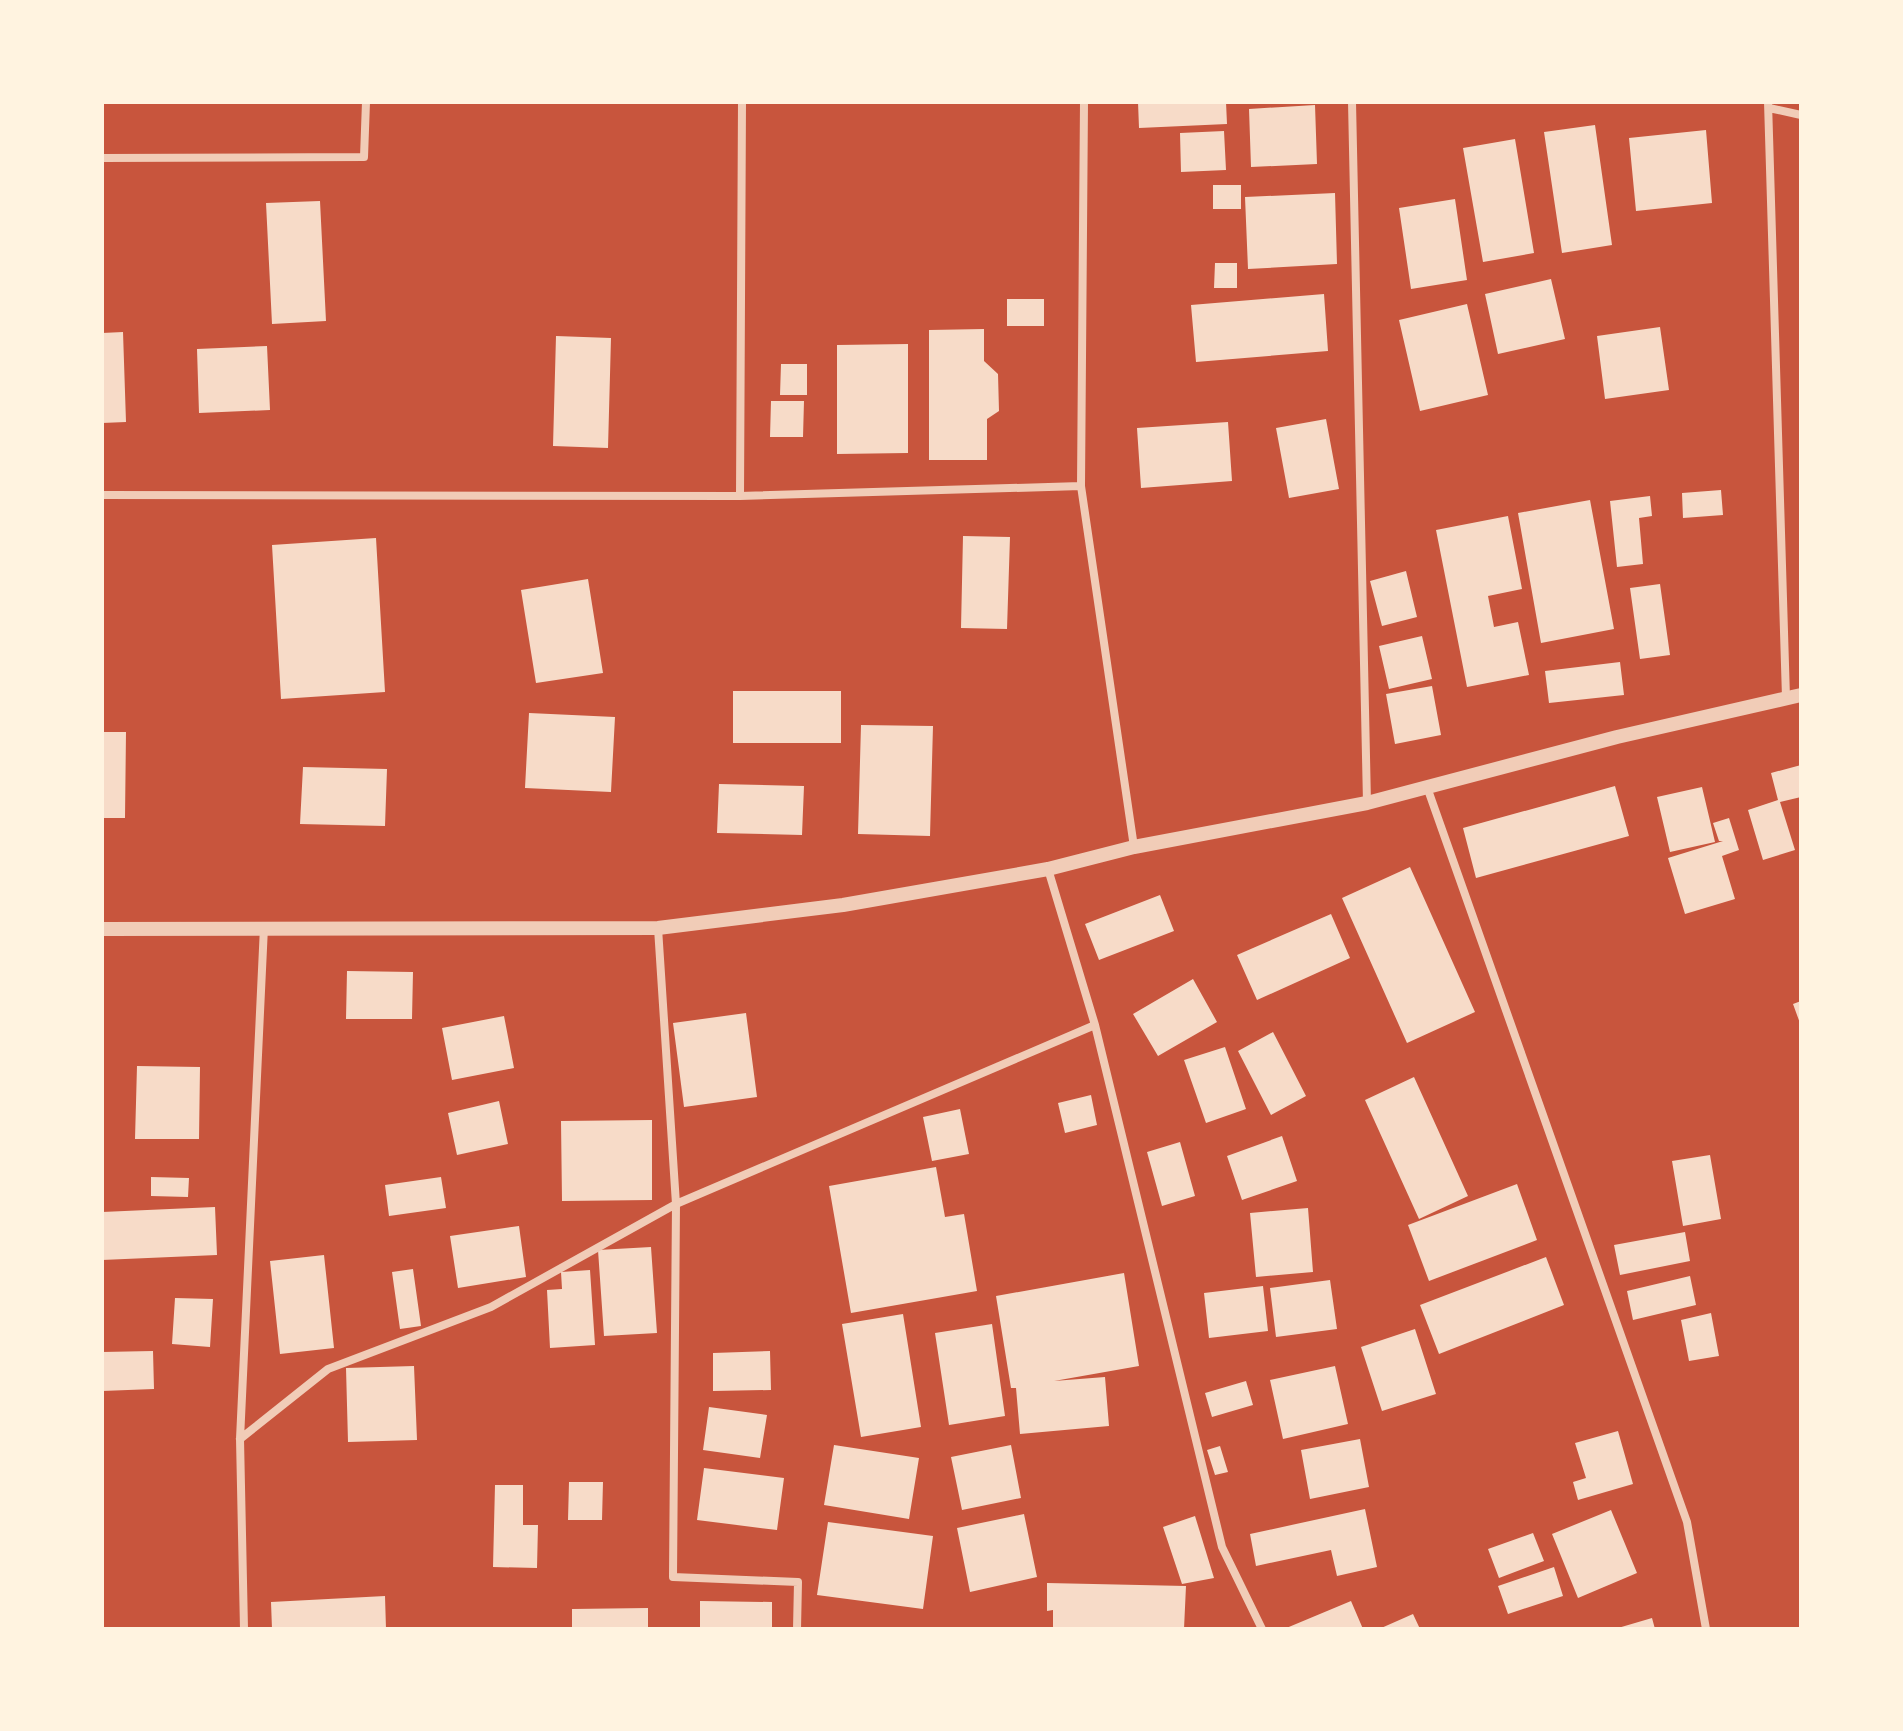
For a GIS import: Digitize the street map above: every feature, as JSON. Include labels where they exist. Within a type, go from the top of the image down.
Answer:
[{"type":"street","points":[[102,158],[364,157],[366,102]]},
{"type":"street","points":[[740,496],[742,102]]},
{"type":"street","points":[[1084,102],[1081,486],[1134,847]]},
{"type":"street","points":[[1352,102],[1367,803]]},
{"type":"street","points":[[1786,698],[1769,105],[1801,115]]},
{"type":"street","points":[[102,495],[740,496],[1081,486]]},
{"type":"street","points":[[102,929],[658,928],[843,905],[1048,869],[1134,847],[1367,803],[1801,695]]},
{"type":"street","points":[[1427,787],[1687,1522],[1706,1629]]},
{"type":"street","points":[[1048,869],[1095,1025],[1222,1547],[1262,1629]]},
{"type":"street","points":[[244,1629],[240,1439],[264,927]]},
{"type":"street","points":[[658,928],[676,1204],[673,1577],[798,1582],[797,1629]]},
{"type":"street","points":[[240,1439],[328,1369],[491,1307],[676,1204],[1095,1025]]},
{"type":"building","points":[[1138,102],[1226,102],[1227,124],[1139,128]]},
{"type":"building","points":[[1315,105],[1317,164],[1251,167],[1249,109]]},
{"type":"building","points":[[1595,125],[1612,245],[1562,253],[1544,132]]},
{"type":"building","points":[[1706,130],[1712,203],[1636,211],[1629,138]]},
{"type":"building","points":[[1224,131],[1226,170],[1181,172],[1180,133]]},
{"type":"building","points":[[1515,139],[1534,253],[1483,262],[1463,148]]},
{"type":"building","points":[[1213,185],[1241,185],[1241,209],[1213,209]]},
{"type":"building","points":[[1335,193],[1337,264],[1248,269],[1245,197]]},
{"type":"building","points":[[1455,199],[1467,280],[1411,289],[1399,208]]},
{"type":"building","points":[[320,201],[326,321],[272,324],[266,203]]},
{"type":"building","points":[[1215,263],[1237,263],[1237,288],[1214,288]]},
{"type":"building","points":[[1551,279],[1565,339],[1498,354],[1485,294]]},
{"type":"building","points":[[1324,294],[1328,351],[1196,362],[1191,305]]},
{"type":"building","points":[[1007,299],[1044,299],[1044,326],[1007,326]]},
{"type":"building","points":[[1467,304],[1488,395],[1420,411],[1399,320]]},
{"type":"building","points":[[1660,327],[1669,390],[1605,399],[1597,336]]},
{"type":"building","points":[[984,329],[984,361],[998,374],[999,411],[987,419],[987,460],[929,460],[929,330]]},
{"type":"building","points":[[123,332],[126,422],[102,423],[102,333]]},
{"type":"building","points":[[556,336],[611,338],[608,448],[553,446]]},
{"type":"building","points":[[908,344],[908,453],[837,454],[837,345]]},
{"type":"building","points":[[267,346],[270,410],[199,413],[197,349]]},
{"type":"building","points":[[781,364],[807,364],[807,395],[780,395]]},
{"type":"building","points":[[771,401],[804,401],[803,437],[770,437]]},
{"type":"building","points":[[1326,419],[1339,489],[1289,498],[1276,428]]},
{"type":"building","points":[[1228,422],[1232,481],[1141,488],[1137,428]]},
{"type":"building","points":[[1721,490],[1723,515],[1683,518],[1682,493]]},
{"type":"building","points":[[1650,496],[1652,516],[1639,518],[1643,564],[1617,567],[1610,501]]},
{"type":"building","points":[[1590,500],[1614,629],[1541,643],[1518,513]]},
{"type":"building","points":[[1508,516],[1522,589],[1488,596],[1494,627],[1518,622],[1529,675],[1467,687],[1436,530]]},
{"type":"building","points":[[963,536],[1010,537],[1007,629],[961,628]]},
{"type":"building","points":[[376,538],[385,692],[281,699],[272,545]]},
{"type":"building","points":[[1406,571],[1417,617],[1382,626],[1370,581]]},
{"type":"building","points":[[588,579],[603,673],[536,683],[521,590]]},
{"type":"building","points":[[1660,584],[1670,655],[1640,659],[1630,588]]},
{"type":"building","points":[[1422,636],[1432,679],[1389,689],[1379,646]]},
{"type":"building","points":[[1620,662],[1624,695],[1549,703],[1545,671]]},
{"type":"building","points":[[1432,686],[1441,735],[1395,744],[1386,694]]},
{"type":"building","points":[[733,691],[841,691],[841,743],[733,743]]},
{"type":"building","points":[[529,713],[615,717],[611,792],[525,788]]},
{"type":"building","points":[[861,725],[933,726],[930,836],[858,834]]},
{"type":"building","points":[[102,732],[126,732],[125,818],[102,818]]},
{"type":"building","points":[[1801,765],[1801,797],[1780,802],[1795,850],[1763,860],[1748,810],[1778,800],[1771,773]]},
{"type":"building","points":[[303,767],[387,769],[385,826],[300,824]]},
{"type":"building","points":[[719,784],[804,786],[802,835],[717,833]]},
{"type":"building","points":[[1615,786],[1629,836],[1476,878],[1463,828]]},
{"type":"building","points":[[1702,787],[1715,842],[1670,852],[1657,797]]},
{"type":"building","points":[[1729,818],[1739,850],[1722,856],[1735,899],[1685,914],[1668,858],[1723,841],[1719,841],[1713,823]]},
{"type":"building","points":[[1410,867],[1475,1012],[1407,1043],[1342,898]]},
{"type":"building","points":[[1160,895],[1174,931],[1099,960],[1085,924]]},
{"type":"building","points":[[1331,914],[1350,958],[1257,1000],[1237,955]]},
{"type":"building","points":[[347,971],[413,972],[412,1019],[346,1019]]},
{"type":"building","points":[[1193,979],[1217,1022],[1158,1056],[1133,1014]]},
{"type":"building","points":[[1801,1001],[1801,1026],[1793,1004]]},
{"type":"building","points":[[746,1013],[757,1097],[684,1107],[673,1023]]},
{"type":"building","points":[[504,1016],[514,1068],[452,1080],[442,1028]]},
{"type":"building","points":[[1273,1032],[1306,1096],[1271,1115],[1238,1051]]},
{"type":"building","points":[[1225,1047],[1246,1109],[1206,1123],[1184,1060]]},
{"type":"building","points":[[137,1066],[200,1067],[199,1139],[135,1139]]},
{"type":"building","points":[[1414,1077],[1468,1196],[1419,1219],[1365,1100]]},
{"type":"building","points":[[1091,1095],[1097,1125],[1065,1133],[1058,1103]]},
{"type":"building","points":[[499,1101],[508,1144],[457,1155],[448,1113]]},
{"type":"building","points":[[960,1109],[969,1154],[932,1161],[923,1117]]},
{"type":"building","points":[[652,1120],[652,1200],[562,1201],[561,1121]]},
{"type":"building","points":[[1282,1136],[1297,1181],[1242,1200],[1227,1156]]},
{"type":"building","points":[[1180,1142],[1195,1196],[1162,1206],[1147,1152]]},
{"type":"building","points":[[1710,1155],[1721,1219],[1683,1226],[1672,1161]]},
{"type":"building","points":[[936,1167],[945,1217],[964,1214],[977,1291],[851,1313],[829,1186]]},
{"type":"building","points":[[151,1177],[189,1178],[188,1197],[151,1196]]},
{"type":"building","points":[[441,1177],[446,1208],[389,1216],[385,1185]]},
{"type":"building","points":[[1517,1184],[1537,1240],[1429,1281],[1408,1225]]},
{"type":"building","points":[[215,1207],[217,1255],[102,1260],[102,1212]]},
{"type":"building","points":[[1308,1208],[1313,1272],[1256,1277],[1250,1213]]},
{"type":"building","points":[[519,1226],[526,1277],[458,1288],[450,1236]]},
{"type":"building","points":[[1685,1232],[1690,1261],[1620,1275],[1614,1245]]},
{"type":"building","points":[[651,1247],[657,1333],[604,1336],[598,1250]]},
{"type":"building","points":[[324,1255],[334,1348],[280,1354],[270,1261]]},
{"type":"building","points":[[1546,1257],[1564,1305],[1439,1354],[1420,1305]]},
{"type":"building","points":[[413,1269],[421,1326],[400,1329],[392,1272]]},
{"type":"building","points":[[590,1270],[595,1345],[550,1348],[547,1290],[562,1289],[561,1272]]},
{"type":"building","points":[[1124,1273],[1139,1366],[1054,1381],[1105,1377],[1109,1426],[1020,1434],[1016,1388],[1011,1388],[996,1296]]},
{"type":"building","points":[[1690,1276],[1696,1305],[1633,1320],[1627,1291]]},
{"type":"building","points":[[1330,1280],[1337,1329],[1276,1337],[1270,1288]]},
{"type":"building","points":[[1263,1286],[1268,1331],[1209,1338],[1204,1293]]},
{"type":"building","points":[[175,1298],[213,1299],[210,1347],[172,1344]]},
{"type":"building","points":[[1711,1313],[1719,1356],[1689,1361],[1681,1320]]},
{"type":"building","points":[[903,1314],[921,1427],[861,1437],[842,1324]]},
{"type":"building","points":[[992,1324],[1005,1416],[949,1425],[935,1333]]},
{"type":"building","points":[[1415,1329],[1436,1394],[1382,1411],[1361,1347]]},
{"type":"building","points":[[153,1351],[154,1389],[102,1391],[102,1352]]},
{"type":"building","points":[[770,1351],[771,1390],[713,1391],[713,1353]]},
{"type":"building","points":[[414,1366],[417,1440],[348,1442],[346,1368]]},
{"type":"building","points":[[1335,1366],[1348,1424],[1283,1439],[1270,1380]]},
{"type":"building","points":[[1246,1381],[1253,1405],[1212,1417],[1205,1393]]},
{"type":"building","points":[[709,1407],[767,1415],[760,1458],[703,1450]]},
{"type":"building","points":[[1618,1431],[1633,1484],[1578,1500],[1573,1482],[1586,1478],[1575,1443]]},
{"type":"building","points":[[1360,1439],[1369,1487],[1310,1499],[1301,1450]]},
{"type":"building","points":[[834,1445],[919,1458],[909,1519],[824,1505]]},
{"type":"building","points":[[1011,1445],[1021,1498],[962,1510],[951,1457]]},
{"type":"building","points":[[1220,1446],[1228,1472],[1215,1475],[1207,1450]]},
{"type":"building","points":[[704,1468],[784,1478],[777,1530],[697,1520]]},
{"type":"building","points":[[569,1482],[603,1482],[602,1520],[568,1520]]},
{"type":"building","points":[[495,1485],[523,1485],[523,1525],[538,1525],[537,1568],[493,1567]]},
{"type":"building","points":[[1365,1509],[1377,1567],[1337,1576],[1331,1550],[1256,1566],[1250,1534]]},
{"type":"building","points":[[1611,1510],[1637,1573],[1578,1598],[1552,1534]]},
{"type":"building","points":[[1024,1514],[1037,1577],[970,1592],[957,1528]]},
{"type":"building","points":[[1195,1516],[1214,1578],[1182,1584],[1163,1527]]},
{"type":"building","points":[[828,1522],[933,1536],[923,1609],[817,1595]]},
{"type":"building","points":[[1533,1533],[1544,1561],[1499,1578],[1488,1549]]},
{"type":"building","points":[[1554,1567],[1563,1596],[1508,1614],[1498,1586]]},
{"type":"building","points":[[1047,1583],[1186,1586],[1184,1629],[1053,1629],[1053,1610],[1047,1611]]},
{"type":"building","points":[[385,1596],[386,1629],[272,1629],[271,1602]]},
{"type":"building","points":[[700,1601],[772,1602],[772,1629],[700,1629]]},
{"type":"building","points":[[1351,1601],[1363,1629],[1284,1629]]},
{"type":"building","points":[[648,1608],[648,1629],[572,1629],[572,1609]]},
{"type":"building","points":[[1413,1614],[1420,1629],[1379,1629]]},
{"type":"building","points":[[1652,1618],[1655,1629],[1618,1629],[1618,1628]]}]
